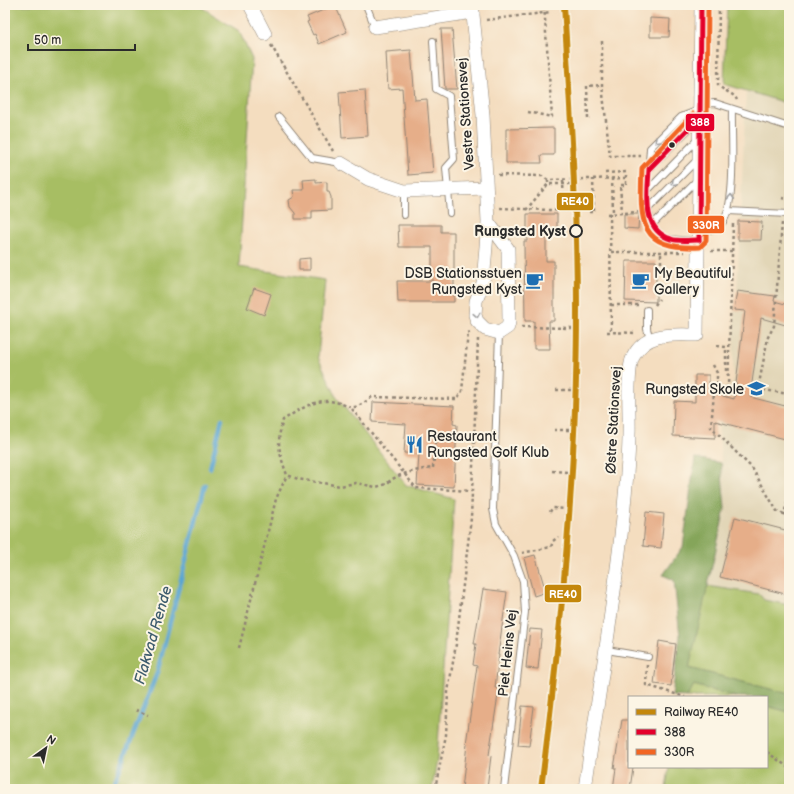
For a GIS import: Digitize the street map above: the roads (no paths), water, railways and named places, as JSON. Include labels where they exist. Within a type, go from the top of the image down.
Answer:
[{"type":"street","points":[[250,5],[265,34]]},
{"type":"street","points":[[647,341],[662,335],[697,334],[701,5]]},
{"type":"street","points":[[375,27],[472,8]]},
{"type":"street","name":"Vestre Stationsvej","points":[[472,8],[483,114],[488,222],[483,283],[476,301],[475,315],[483,327],[494,333],[499,333]]},
{"type":"street","points":[[341,163],[368,179],[404,191],[486,188]]},
{"type":"street","points":[[488,222],[508,249],[509,322],[508,327],[499,333]]},
{"type":"street","name":"Østre Stationsvej","points":[[585,789],[607,650],[624,508],[629,436],[631,363],[636,352],[647,341]]},
{"type":"lane","points":[[366,5],[375,27]]},
{"type":"lane","points":[[433,41],[436,89],[449,96],[454,159],[446,168],[450,213]]},
{"type":"lane","points":[[732,110],[731,198],[728,211],[722,224],[699,240],[672,240],[664,237],[652,225],[648,210],[650,148],[681,117],[699,111],[715,103],[789,128]]},
{"type":"lane","points":[[649,169],[699,111]]},
{"type":"lane","points":[[279,117],[312,158],[341,163]]},
{"type":"lane","points":[[649,189],[699,138]]},
{"type":"lane","points":[[648,210],[699,158]]},
{"type":"lane","points":[[652,225],[699,178]]},
{"type":"lane","points":[[404,191],[404,215]]},
{"type":"lane","points":[[728,211],[786,213]]},
{"type":"lane","points":[[647,341],[649,307]]},
{"type":"lane","name":"Piet Heins Vej","points":[[499,333],[493,509],[496,524],[514,556],[523,581],[525,612],[504,789]]},
{"type":"lane","points":[[607,650],[648,657]]},
{"type":"waterway","name":"Flakvad Rende","points":[[210,468],[222,419]]},
{"type":"waterway","name":"Flakvad Rende","points":[[112,789],[157,673],[205,485]]},
{"type":"rail line","name":"RE40","points":[[541,789],[561,609],[571,489],[576,369],[576,233],[564,5]]},
{"type":"place","name":"Rungsted Kyst","points":[[576,231]]},
{"type":"place","name":"DSB Stationsstuen Rungsted Kyst","points":[[535,281]]},
{"type":"place","name":"My Beautiful Gallery","points":[[641,281]]},
{"type":"place","name":"Rungsted Skole","points":[[757,389]]},
{"type":"place","name":"Restaurant Rungsted Golf Klub","points":[[414,444]]}]
